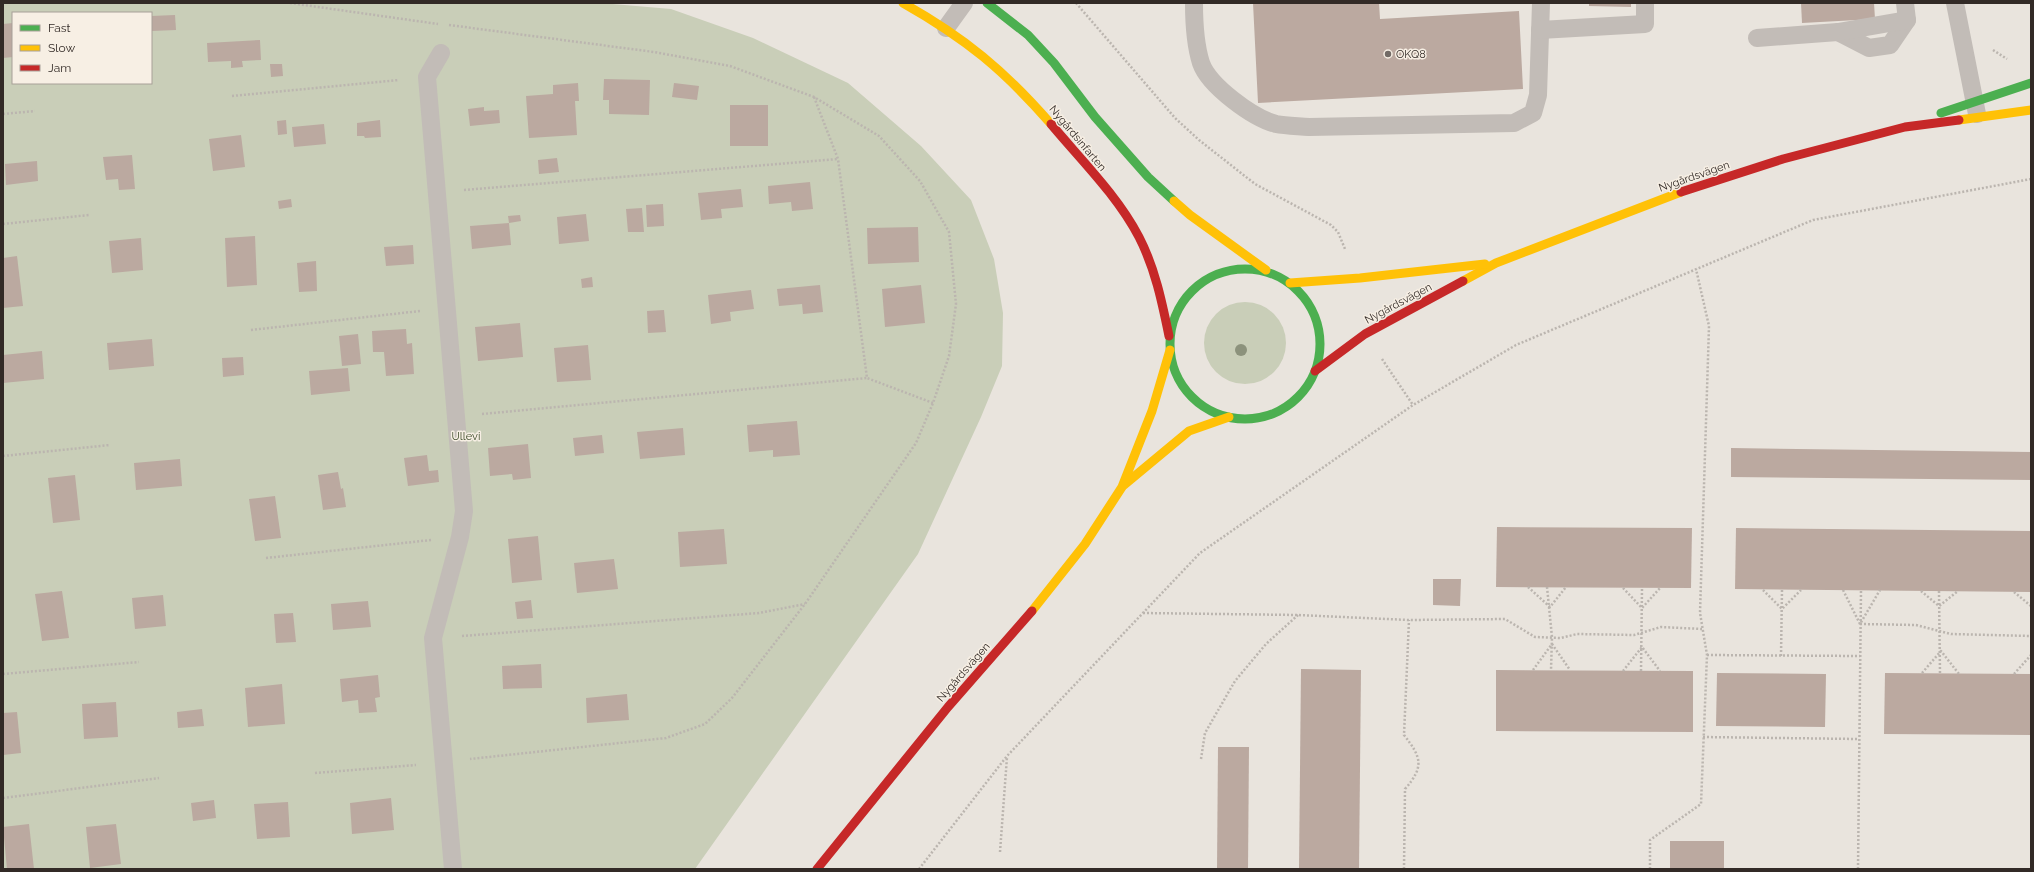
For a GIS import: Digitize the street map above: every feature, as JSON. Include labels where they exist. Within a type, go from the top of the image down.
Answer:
[{"type":"street","name":"Nygårdsinfarten","points":[[903,3],[946,28],[985,56],[1025,95],[1124,212],[1139,237],[1155,274],[1170,337]]},
{"type":"street","points":[[987,3],[1028,35],[1054,62],[1095,117],[1148,177],[1190,215],[1267,271],[1290,283],[1312,308],[1320,339],[1319,355],[1315,371],[1301,394],[1281,410],[1256,418],[1229,418],[1203,407],[1184,388],[1172,363],[1170,337],[1173,320],[1180,305],[1190,292],[1203,281],[1218,273],[1234,269],[1251,268],[1267,271]]},
{"type":"street","name":"Nygårdsvägen","points":[[1905,127],[1976,109],[2031,83]]},
{"type":"street","name":"Nygårdsvägen","points":[[1315,371],[1365,334],[1496,263],[1695,187],[1782,159],[1976,109],[2031,110]]},
{"type":"street","name":"Nygårdsvägen","points":[[1290,283],[1348,279],[1496,263]]},
{"type":"street","name":"Nygårdsvägen","points":[[817,869],[948,707],[1042,600],[1085,544],[1122,487],[1152,411],[1170,350]]},
{"type":"street","name":"Nygårdsvägen","points":[[1122,487],[1189,431],[1229,418]]},
{"type":"lane","points":[[946,28],[964,3]]},
{"type":"lane","points":[[1194,3],[1194,28],[1202,64],[1218,87],[1252,114],[1276,124],[1309,127],[1514,123],[1534,113],[1538,94],[1541,3]]},
{"type":"lane","points":[[1540,30],[1645,24],[1645,3]]},
{"type":"lane","points":[[1955,3],[1976,109]]},
{"type":"lane","points":[[1757,38],[1838,32],[1906,12]]},
{"type":"lane","points":[[441,53],[427,77],[464,511],[460,537],[434,638],[453,869]]},
{"type":"path","points":[[290,3],[654,52],[730,66],[814,97],[879,136],[920,181],[949,232],[956,304],[949,356],[933,403],[916,443],[805,604],[732,698],[705,724],[666,738],[443,762],[314,773]]},
{"type":"path","points":[[1076,3],[1174,118],[1199,140],[1255,184],[1331,225],[1338,232],[1346,252],[1348,279]]},
{"type":"path","points":[[1988,44],[1992,49],[2011,61]]},
{"type":"path","points":[[232,96],[427,77]]},
{"type":"path","points":[[814,97],[838,159],[867,378]]},
{"type":"path","points":[[3,114],[35,111]]},
{"type":"path","points":[[437,193],[838,159]]},
{"type":"path","points":[[919,869],[1007,756],[1200,554],[1413,405],[1516,345],[1813,220],[2031,179]]},
{"type":"path","points":[[3,224],[89,215]]},
{"type":"path","points":[[1650,869],[1650,840],[1701,804],[1707,655],[1700,613],[1709,326],[1696,269]]},
{"type":"path","points":[[251,330],[446,308]]},
{"type":"path","points":[[1365,334],[1413,405]]},
{"type":"path","points":[[456,417],[867,378],[933,403]]},
{"type":"path","points":[[3,456],[110,444]]},
{"type":"path","points":[[266,558],[460,537]]},
{"type":"path","points":[[1528,587],[1550,607]]},
{"type":"path","points":[[1547,587],[1552,637],[1551,670]]},
{"type":"path","points":[[1550,607],[1566,587]]},
{"type":"path","points":[[1623,588],[1642,608]]},
{"type":"path","points":[[1641,671],[1642,588]]},
{"type":"path","points":[[1642,608],[1660,588]]},
{"type":"path","points":[[1763,590],[1782,609]]},
{"type":"path","points":[[1781,656],[1782,590]]},
{"type":"path","points":[[1782,609],[1801,590]]},
{"type":"path","points":[[1843,590],[1860,624]]},
{"type":"path","points":[[1858,869],[1858,739],[1861,590]]},
{"type":"path","points":[[1860,624],[1880,590]]},
{"type":"path","points":[[1920,591],[1939,606]]},
{"type":"path","points":[[1939,591],[1941,631],[1940,674]]},
{"type":"path","points":[[1939,606],[1958,591]]},
{"type":"path","points":[[2014,592],[2031,606]]},
{"type":"path","points":[[434,638],[759,613],[805,604]]},
{"type":"path","points":[[1143,613],[1298,615],[1409,620],[1504,619],[1535,636],[1561,638],[1577,634],[1634,635],[1662,627],[1702,629]]},
{"type":"path","points":[[1201,759],[1205,733],[1235,681],[1266,644],[1298,615]]},
{"type":"path","points":[[1404,869],[1405,788],[1415,777],[1419,768],[1418,752],[1404,735],[1409,620]]},
{"type":"path","points":[[1860,624],[1916,625],[1951,634],[2031,636]]},
{"type":"path","points":[[1533,670],[1552,644]]},
{"type":"path","points":[[1552,644],[1570,670]]},
{"type":"path","points":[[1642,647],[1660,671]]},
{"type":"path","points":[[1623,671],[1642,647]]},
{"type":"path","points":[[1922,673],[1941,651]]},
{"type":"path","points":[[1941,651],[1959,674]]},
{"type":"path","points":[[1707,655],[1860,656]]},
{"type":"path","points":[[2014,674],[2031,655]]},
{"type":"path","points":[[3,674],[140,662]]},
{"type":"path","points":[[1703,737],[1858,739]]},
{"type":"path","points":[[1000,852],[1007,756]]},
{"type":"path","points":[[3,798],[159,778]]},
{"type":"green space","name":"Ullevi","points":[[3,3],[601,3],[671,9],[753,38],[848,83],[921,146],[971,200],[994,259],[1003,313],[1002,366],[981,417],[918,554],[695,869],[3,869]]},
{"type":"green space","points":[[1237,302],[1253,302],[1268,309],[1279,320],[1286,335],[1286,351],[1283,359],[1274,372],[1261,381],[1253,384],[1237,384],[1222,377],[1211,366],[1204,351],[1204,335],[1211,320],[1222,309]]},
{"type":"building","name":"OKQ8","points":[[1253,3],[1379,3],[1380,19],[1519,11],[1523,89],[1258,103]]},
{"type":"building","points":[[1589,3],[1631,3],[1631,7],[1589,6]]},
{"type":"building","points":[[1801,3],[1874,3],[1875,19],[1802,23]]},
{"type":"building","points":[[175,15],[176,30],[152,31],[152,16]]},
{"type":"building","points":[[12,23],[12,57],[3,58],[3,24]]},
{"type":"building","points":[[260,40],[261,60],[242,61],[243,67],[231,68],[231,61],[208,62],[207,43]]},
{"type":"building","points":[[270,64],[282,64],[283,76],[271,77]]},
{"type":"building","points":[[604,79],[650,80],[649,115],[609,114],[609,100],[603,100]]},
{"type":"building","points":[[578,83],[579,101],[575,101],[577,135],[529,138],[526,96],[553,94],[553,85]]},
{"type":"building","points":[[674,83],[699,86],[697,100],[672,97]]},
{"type":"building","points":[[730,105],[768,105],[768,146],[730,146]]},
{"type":"building","points":[[484,107],[484,111],[499,110],[500,123],[470,126],[468,109]]},
{"type":"building","points":[[286,120],[287,134],[278,135],[277,121]]},
{"type":"building","points":[[380,120],[381,137],[365,138],[364,136],[357,136],[357,123]]},
{"type":"building","points":[[324,124],[326,144],[294,147],[292,127]]},
{"type":"building","points":[[241,135],[245,167],[213,171],[209,139]]},
{"type":"building","points":[[132,155],[135,189],[119,190],[118,179],[106,180],[103,157]]},
{"type":"building","points":[[557,158],[559,172],[539,174],[538,160]]},
{"type":"building","points":[[37,161],[38,181],[6,185],[5,164]]},
{"type":"building","points":[[810,182],[813,209],[792,211],[791,202],[769,204],[768,186]]},
{"type":"building","points":[[741,189],[743,207],[721,209],[722,218],[701,220],[698,193]]},
{"type":"building","points":[[291,199],[292,207],[279,209],[278,201]]},
{"type":"building","points":[[663,204],[664,226],[647,227],[646,205]]},
{"type":"building","points":[[642,208],[644,232],[628,232],[626,209]]},
{"type":"building","points":[[586,214],[589,241],[559,244],[557,217]]},
{"type":"building","points":[[520,215],[521,221],[509,223],[508,216]]},
{"type":"building","points":[[509,223],[511,245],[472,249],[470,226]]},
{"type":"building","points":[[918,227],[919,262],[868,264],[867,228]]},
{"type":"building","points":[[255,236],[257,285],[227,287],[225,238]]},
{"type":"building","points":[[141,238],[143,270],[112,273],[109,241]]},
{"type":"building","points":[[413,245],[414,264],[386,266],[384,247]]},
{"type":"building","points":[[17,256],[23,306],[3,308],[3,258]]},
{"type":"building","points":[[316,261],[317,291],[299,292],[297,263]]},
{"type":"building","points":[[592,277],[593,287],[582,288],[581,279]]},
{"type":"building","points":[[820,285],[823,312],[803,314],[802,304],[779,306],[777,289]]},
{"type":"building","points":[[921,285],[925,323],[885,327],[882,289]]},
{"type":"building","points":[[751,290],[754,309],[730,312],[731,321],[711,324],[708,295]]},
{"type":"building","points":[[664,310],[666,332],[648,333],[647,311]]},
{"type":"building","points":[[520,323],[523,357],[478,361],[475,327]]},
{"type":"building","points":[[406,329],[407,344],[412,343],[414,374],[386,376],[384,352],[373,352],[372,331]]},
{"type":"building","points":[[358,334],[361,364],[342,366],[339,336]]},
{"type":"building","points":[[152,339],[154,366],[109,370],[107,343]]},
{"type":"building","points":[[588,345],[591,380],[557,382],[554,348]]},
{"type":"building","points":[[42,351],[44,379],[3,383],[3,355]]},
{"type":"building","points":[[243,357],[244,375],[223,377],[222,358]]},
{"type":"building","points":[[348,368],[350,391],[311,395],[309,371]]},
{"type":"building","points":[[797,421],[800,455],[773,457],[773,450],[749,452],[747,425]]},
{"type":"building","points":[[683,428],[685,455],[640,459],[637,432]]},
{"type":"building","points":[[602,435],[604,453],[575,456],[573,438]]},
{"type":"building","points":[[528,444],[531,478],[513,480],[512,474],[490,476],[488,448]]},
{"type":"building","points":[[1731,448],[2031,452],[2031,480],[1731,477]]},
{"type":"building","points":[[427,455],[429,471],[438,470],[439,482],[408,486],[404,458]]},
{"type":"building","points":[[180,459],[182,486],[136,490],[134,463]]},
{"type":"building","points":[[338,472],[341,489],[343,488],[346,507],[323,510],[318,475]]},
{"type":"building","points":[[75,475],[80,520],[53,523],[48,478]]},
{"type":"building","points":[[275,496],[281,538],[255,541],[249,499]]},
{"type":"building","points":[[1497,527],[1692,528],[1691,588],[1496,587]]},
{"type":"building","points":[[1736,528],[2031,531],[2031,592],[1735,589]]},
{"type":"building","points":[[724,529],[727,564],[680,567],[678,532]]},
{"type":"building","points":[[538,536],[542,580],[512,583],[508,539]]},
{"type":"building","points":[[614,559],[618,589],[577,593],[574,563]]},
{"type":"building","points":[[1433,579],[1461,579],[1460,606],[1433,605]]},
{"type":"building","points":[[62,591],[69,638],[42,641],[35,594]]},
{"type":"building","points":[[163,595],[166,626],[135,629],[132,598]]},
{"type":"building","points":[[531,600],[533,618],[517,619],[515,602]]},
{"type":"building","points":[[368,601],[371,627],[333,630],[331,604]]},
{"type":"building","points":[[293,613],[296,642],[276,643],[274,614]]},
{"type":"building","points":[[541,664],[542,688],[503,689],[502,666]]},
{"type":"building","points":[[1301,669],[1361,670],[1359,869],[1299,869]]},
{"type":"building","points":[[1496,670],[1693,671],[1693,732],[1496,731]]},
{"type":"building","points":[[1717,673],[1826,674],[1825,727],[1716,726]]},
{"type":"building","points":[[1885,673],[2031,674],[2031,735],[1884,734]]},
{"type":"building","points":[[378,675],[380,697],[375,698],[377,712],[359,713],[358,700],[342,702],[340,679]]},
{"type":"building","points":[[282,684],[285,724],[248,727],[245,688]]},
{"type":"building","points":[[627,694],[629,720],[587,723],[586,698]]},
{"type":"building","points":[[116,702],[118,737],[84,739],[82,704]]},
{"type":"building","points":[[202,709],[204,726],[178,728],[177,712]]},
{"type":"building","points":[[17,712],[21,753],[3,755],[3,713]]},
{"type":"building","points":[[1218,747],[1249,747],[1248,869],[1217,869]]},
{"type":"building","points":[[391,798],[394,830],[352,834],[350,803]]},
{"type":"building","points":[[214,800],[216,818],[193,821],[191,803]]},
{"type":"building","points":[[288,802],[290,837],[257,839],[254,804]]},
{"type":"building","points":[[29,824],[34,869],[7,869],[3,827]]},
{"type":"building","points":[[116,824],[121,864],[90,868],[86,827]]},
{"type":"building","points":[[1670,841],[1724,841],[1724,869],[1670,869]]},
{"type":"traffic: fast","points":[[987,3],[1028,35],[1054,63],[1095,117],[1148,177],[1174,201]]},
{"type":"traffic: fast","points":[[1941,113],[2031,83]]},
{"type":"traffic: fast","points":[[1252,269],[1267,272],[1287,281],[1303,296],[1308,302],[1317,322],[1320,344],[1317,366],[1308,386],[1293,402],[1287,407],[1267,416],[1252,419],[1238,419],[1223,416],[1203,407],[1182,386],[1171,359],[1170,337],[1173,322],[1182,302],[1203,281],[1230,270],[1252,269]]},
{"type":"traffic: slow","points":[[903,3],[946,29],[983,56],[1017,87],[1051,124]]},
{"type":"traffic: slow","points":[[1959,120],[2031,110]]},
{"type":"traffic: slow","points":[[1463,281],[1496,263],[1681,192]]},
{"type":"traffic: slow","points":[[1174,201],[1190,215],[1266,270]]},
{"type":"traffic: slow","points":[[1290,283],[1360,278],[1485,264]]},
{"type":"traffic: slow","points":[[1032,611],[1085,544],[1122,487],[1152,411],[1170,350]]},
{"type":"traffic: slow","points":[[1124,485],[1189,431],[1229,417]]},
{"type":"traffic: jam","points":[[1681,192],[1783,159],[1905,127],[1959,120]]},
{"type":"traffic: jam","points":[[1051,124],[1109,192],[1139,237],[1154,273],[1169,336]]},
{"type":"traffic: jam","points":[[1315,371],[1365,334],[1463,281]]},
{"type":"traffic: jam","points":[[817,869],[948,707],[1032,611]]},
{"type":"place","name":"OKQ8","points":[[1388,54]]}]
